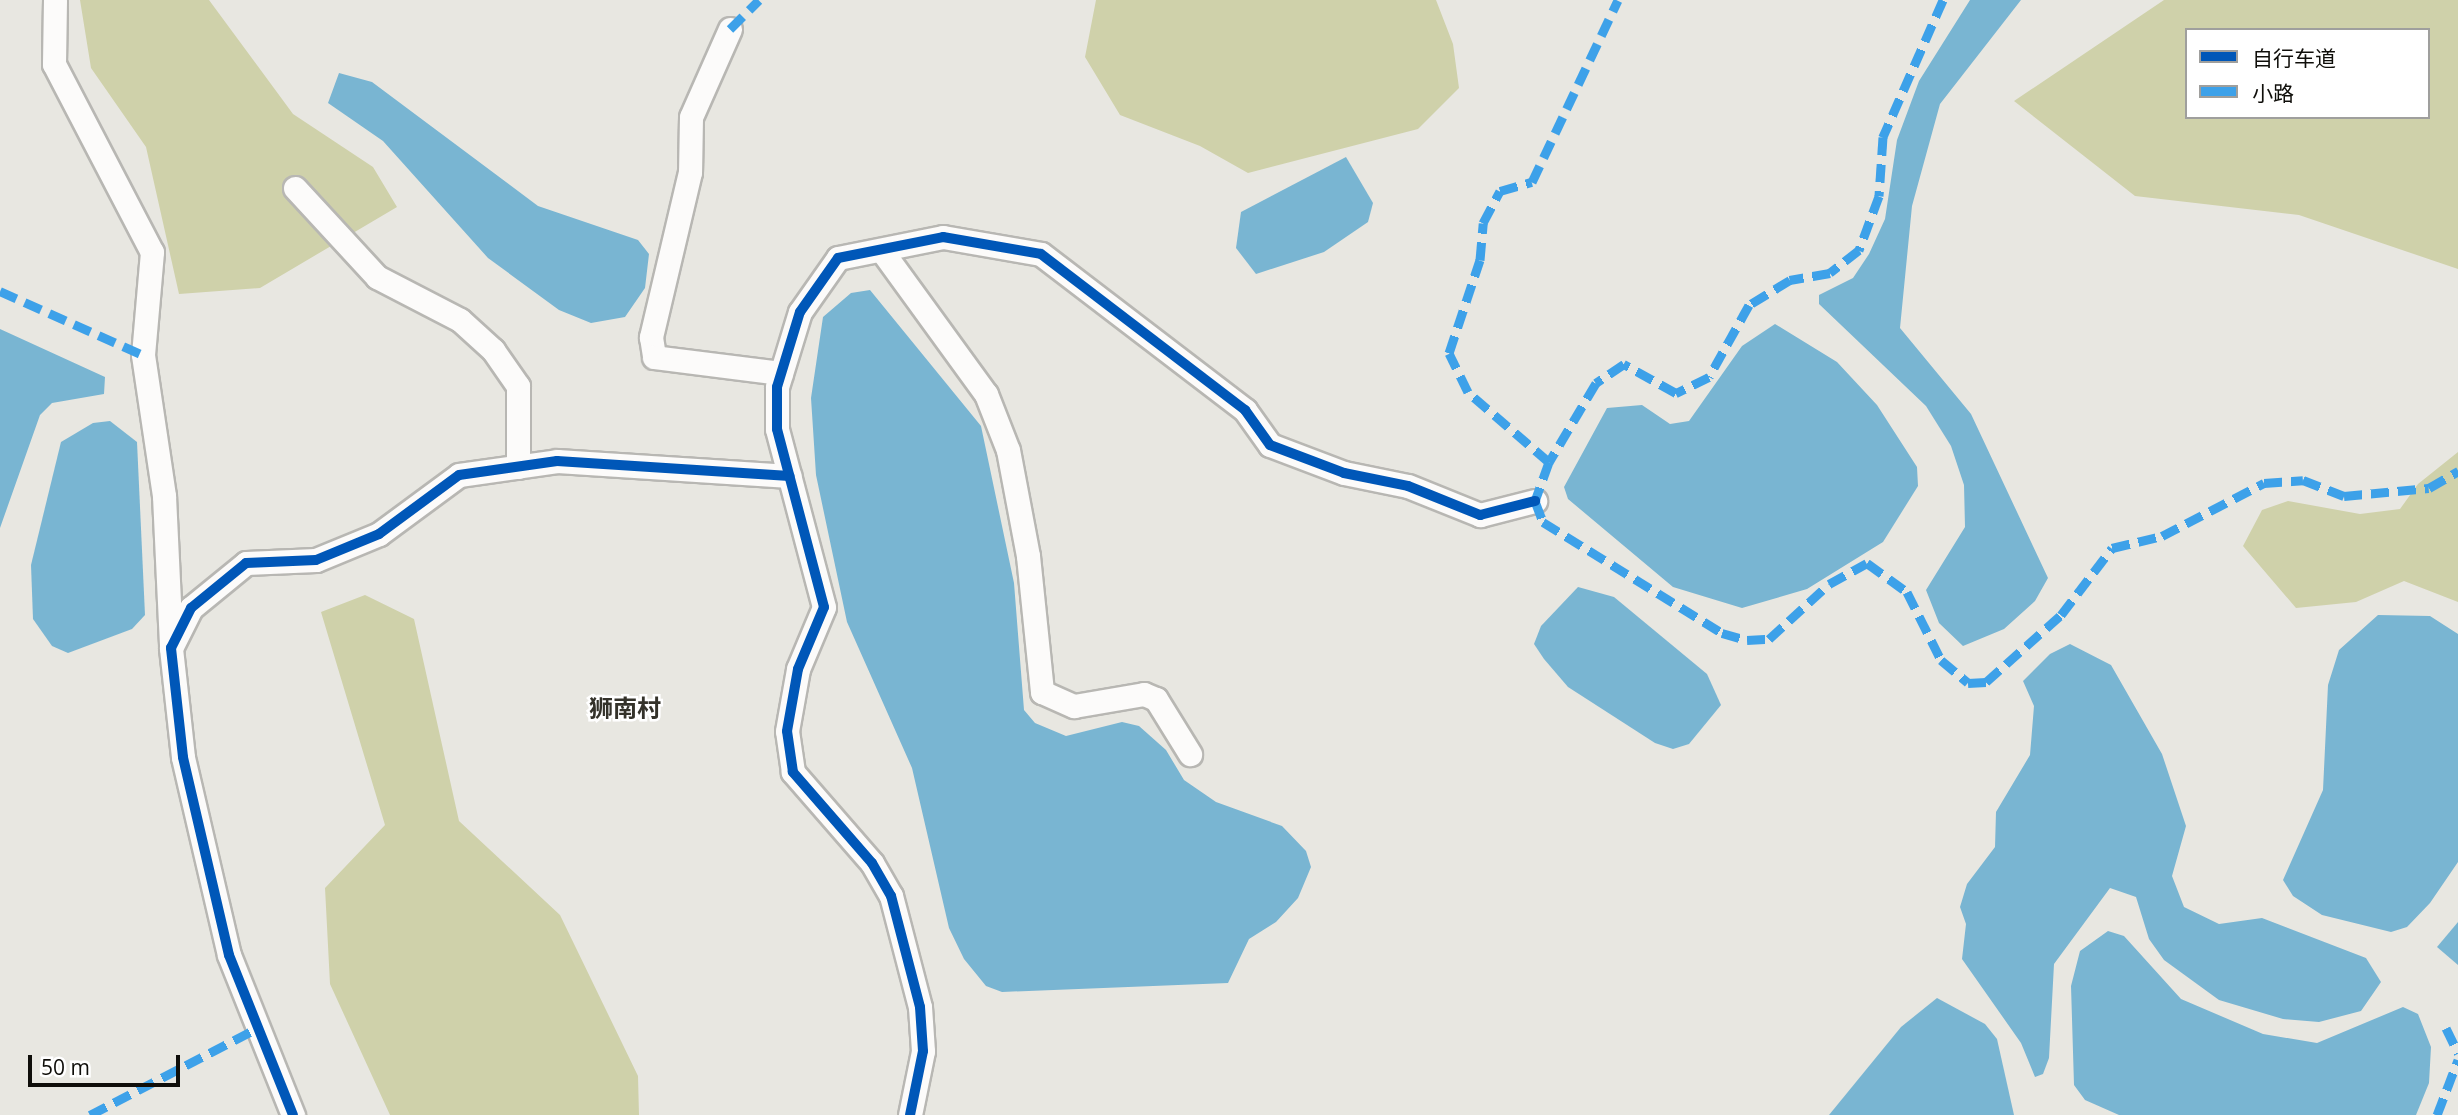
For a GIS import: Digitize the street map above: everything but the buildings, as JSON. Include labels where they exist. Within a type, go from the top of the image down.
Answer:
[{"type":"street","points":[[55,0],[54,64],[152,252],[143,355],[164,496],[171,648],[183,757],[229,955],[293,1115]]},
{"type":"street","points":[[730,29],[691,117],[690,172],[650,337],[654,357],[782,373]]},
{"type":"street","points":[[295,188],[377,277],[460,320],[493,349],[518,386],[518,467]]},
{"type":"street","points":[[910,1115],[923,1051],[920,1018],[891,897],[872,863],[793,772],[787,731],[798,669],[824,607],[777,429],[782,373],[800,312],[838,258],[943,237],[1041,254],[1245,410],[1270,445],[1344,473],[1408,486],[1480,515],[1535,501]]},
{"type":"street","points":[[882,251],[986,394],[1008,450],[1019,493],[1042,692],[1074,706],[1144,694],[1156,699],[1190,754]]},
{"type":"street","points":[[171,648],[191,608],[246,563],[316,560],[379,534],[459,475],[556,461],[790,476]]},
{"type":"green space","points":[[80,0],[209,0],[293,114],[373,167],[397,207],[260,288],[179,294],[146,147],[91,68]]},
{"type":"green space","points":[[1096,0],[1436,0],[1453,44],[1459,88],[1418,129],[1248,173],[1200,146],[1120,115],[1085,57]]},
{"type":"green space","points":[[2164,0],[2458,0],[2458,269],[2299,215],[2135,196],[2014,101]]},
{"type":"green space","points":[[2458,452],[2458,602],[2404,581],[2356,602],[2296,608],[2243,546],[2262,510],[2288,501],[2360,514],[2400,509],[2418,484]]},
{"type":"green space","points":[[365,595],[414,619],[459,821],[560,915],[638,1076],[639,1115],[390,1115],[330,984],[325,888],[385,825],[321,612]]},
{"type":"water","points":[[1970,0],[2021,0],[1940,104],[1912,206],[1900,328],[1971,414],[2048,578],[2035,601],[2004,629],[1963,646],[1939,623],[1926,590],[1965,527],[1964,485],[1951,446],[1926,406],[1819,304],[1819,295],[1853,278],[1869,254],[1885,219],[1897,140],[1919,81]]},
{"type":"water","points":[[339,73],[372,82],[538,206],[638,240],[649,254],[645,288],[625,317],[591,323],[559,310],[488,258],[383,141],[328,103]]},
{"type":"water","points":[[1346,157],[1373,203],[1368,222],[1324,252],[1256,274],[1236,248],[1241,212]]},
{"type":"water","points":[[870,290],[981,426],[1014,583],[1024,710],[1035,723],[1066,736],[1122,722],[1139,726],[1166,750],[1184,780],[1216,802],[1282,826],[1306,851],[1311,867],[1298,898],[1276,922],[1249,939],[1228,983],[1002,992],[986,986],[964,959],[949,928],[912,768],[847,622],[816,475],[811,398],[823,317],[851,293]]},
{"type":"water","points":[[1775,324],[1837,362],[1877,405],[1917,467],[1918,486],[1883,542],[1807,589],[1742,608],[1673,587],[1568,499],[1564,487],[1607,408],[1642,405],[1670,424],[1689,421],[1742,346]]},
{"type":"water","points":[[0,329],[105,377],[104,394],[52,403],[40,415],[0,528]]},
{"type":"water","points":[[110,421],[137,442],[145,615],[132,629],[68,653],[52,646],[33,619],[31,565],[61,442],[93,423]]},
{"type":"water","points":[[1578,587],[1614,597],[1707,674],[1721,705],[1689,744],[1673,749],[1655,743],[1568,687],[1544,659],[1534,644],[1541,626]]},
{"type":"water","points":[[2378,615],[2430,616],[2458,634],[2458,862],[2430,903],[2407,927],[2391,932],[2322,915],[2293,896],[2283,880],[2323,790],[2328,685],[2339,650]]},
{"type":"water","points":[[2070,644],[2111,665],[2162,754],[2186,826],[2172,876],[2184,907],[2219,924],[2262,918],[2366,958],[2381,982],[2361,1011],[2319,1022],[2283,1019],[2219,1000],[2164,960],[2149,939],[2136,897],[2110,888],[2054,964],[2049,1058],[2043,1074],[2035,1077],[2021,1043],[1962,959],[1966,924],[1960,907],[1967,884],[1995,847],[1996,812],[2030,755],[2034,706],[2023,681],[2050,654]]},
{"type":"water","points":[[2458,922],[2458,965],[2437,947]]},
{"type":"water","points":[[2108,931],[2124,936],[2181,999],[2263,1034],[2317,1043],[2403,1007],[2418,1014],[2431,1047],[2429,1083],[2416,1115],[2119,1115],[2085,1100],[2074,1085],[2071,986],[2080,951]]},
{"type":"water","points":[[1937,998],[1985,1024],[1997,1039],[2014,1115],[1829,1115],[1901,1027]]},
{"type":"marked path","points":[[730,29],[759,0]]},
{"type":"marked path","points":[[1549,462],[1468,392],[1449,353],[1480,260],[1483,223],[1500,191],[1532,182],[1618,0]]},
{"type":"marked path","points":[[1943,0],[1883,137],[1879,196],[1859,250],[1830,273],[1790,280],[1749,305],[1709,377],[1676,393],[1624,364],[1596,383],[1549,462],[1535,501],[1543,522],[1722,633],[1747,640],[1769,639],[1829,584],[1867,563],[1907,592],[1941,660],[1968,683],[1986,682],[2061,615],[2112,548],[2162,536],[2264,483],[2303,480],[2344,496],[2429,488],[2458,471]]},
{"type":"marked path","points":[[0,291],[143,355]]},
{"type":"marked path","points":[[90,1115],[260,1027]]},
{"type":"marked path","points":[[2446,1028],[2458,1053]]},
{"type":"marked path","points":[[2437,1115],[2458,1060]]},
{"type":"cycle path","points":[[910,1115],[923,1051],[920,1007],[891,896],[872,863],[793,772],[787,731],[798,669],[824,607],[777,429],[777,387],[800,312],[838,258],[943,237],[1041,254],[1245,410],[1270,445],[1344,473],[1408,486],[1480,515],[1535,501]]},
{"type":"cycle path","points":[[293,1115],[229,955],[183,757],[171,648],[191,608],[246,563],[316,560],[379,534],[459,475],[557,461],[790,476]]},
{"type":"district","name":"狮南村","points":[[625,708]]}]
